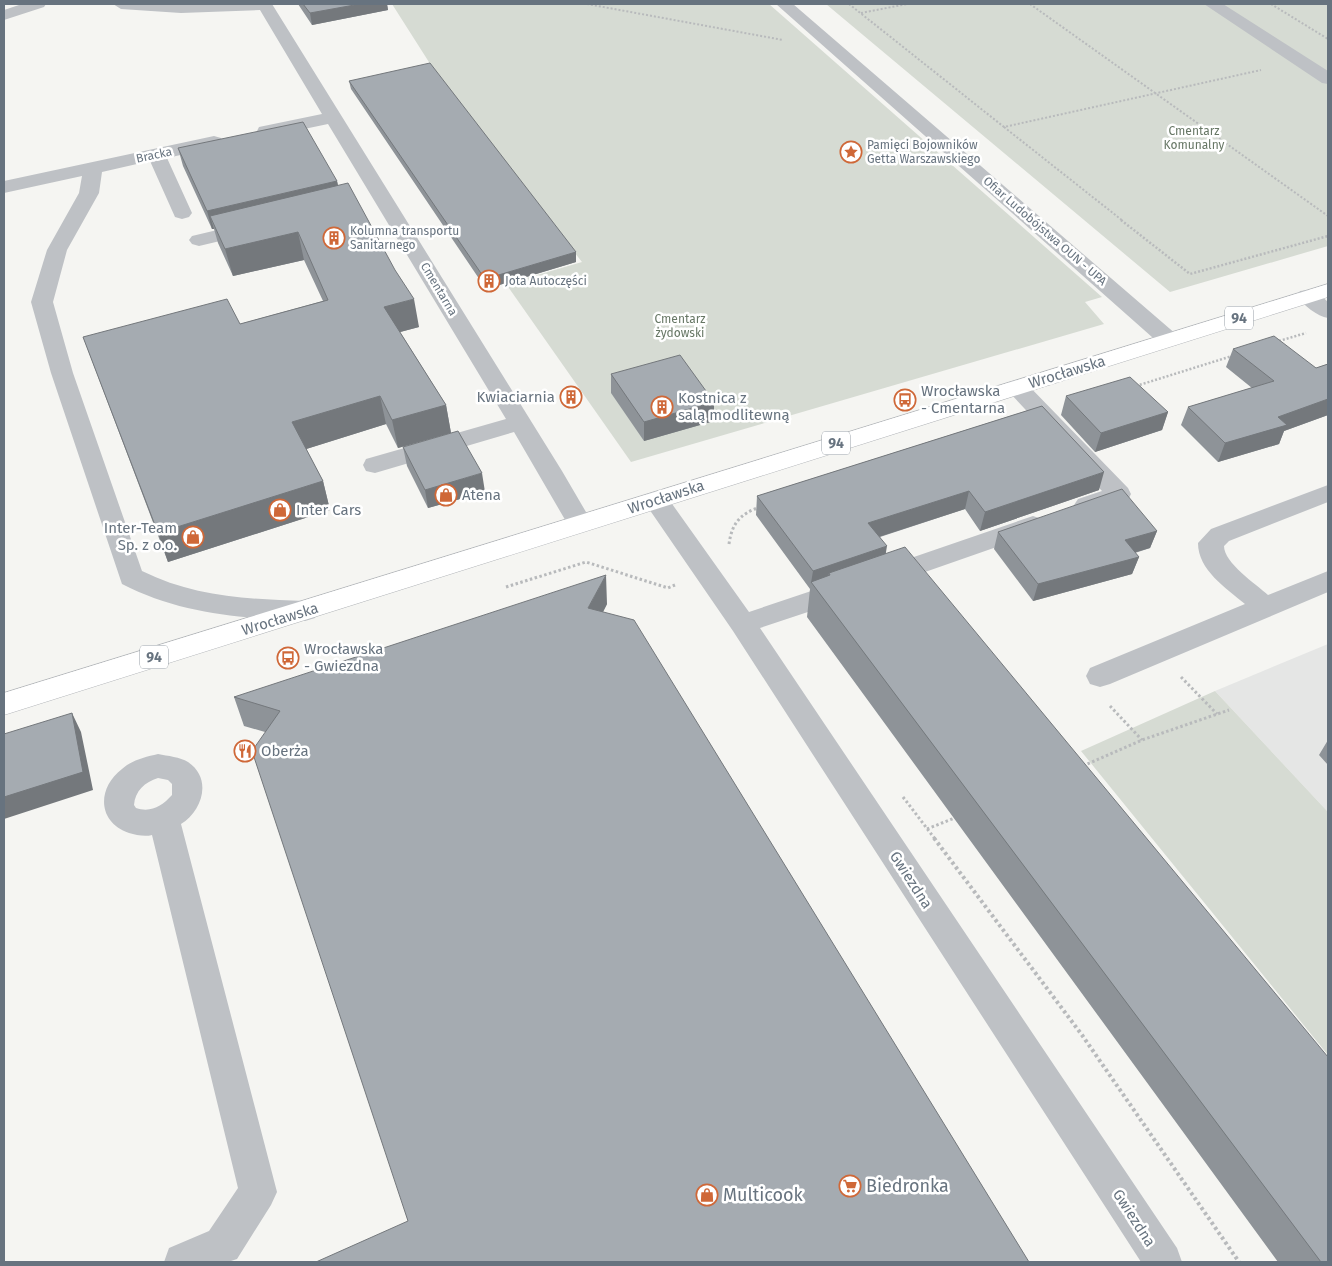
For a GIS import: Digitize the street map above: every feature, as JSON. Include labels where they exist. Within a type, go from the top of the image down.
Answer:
[{"type":"main road","name":"Wrocławska","points":[[4,704],[1318,293]]},
{"type":"street","points":[[4,15],[38,4]]},
{"type":"street","points":[[121,4],[181,8],[265,5]]},
{"type":"street","name":"Ofiar Ludobójstwa OUN - UPA","points":[[784,4],[1169,340]]},
{"type":"street","points":[[1212,4],[1328,79]]},
{"type":"street","name":"Cmentarna","points":[[265,5],[333,117],[373,198],[520,423],[580,524]]},
{"type":"street","points":[[249,135],[333,117]]},
{"type":"street","name":"Bracka","points":[[4,187],[231,139]]},
{"type":"street","points":[[156,154],[182,213]]},
{"type":"street","points":[[93,168],[89,193],[57,250],[42,302],[62,373],[131,577],[148,587],[219,607],[305,611]]},
{"type":"street","points":[[199,240],[265,225]]},
{"type":"street","points":[[1318,293],[1328,312]]},
{"type":"street","points":[[744,624],[1119,494],[1017,387]]},
{"type":"street","points":[[375,466],[520,423]]},
{"type":"street","points":[[1264,607],[1220,567],[1211,554],[1211,543],[1220,535],[1328,493]]},
{"type":"street","name":"Gwiezdna","points":[[656,500],[744,624],[1163,1262]]},
{"type":"street","points":[[1100,676],[1328,581]]},
{"type":"street","points":[[164,820],[258,1192],[224,1245],[183,1262]]},
{"type":"path","points":[[587,4],[788,41]]},
{"type":"path","points":[[849,4],[1190,274],[1328,236]]},
{"type":"path","points":[[861,13],[907,4]]},
{"type":"path","points":[[1030,4],[1328,216]]},
{"type":"path","points":[[1271,4],[1328,39]]},
{"type":"path","points":[[1004,127],[1301,61]]},
{"type":"path","points":[[1275,342],[1310,331]]},
{"type":"path","points":[[1156,652],[1217,714]]},
{"type":"path","points":[[1100,676],[1100,694],[1142,740]]},
{"type":"path","points":[[1075,769],[1142,740],[1230,710]]},
{"type":"path","points":[[898,790],[1082,1035],[1240,1262]]},
{"type":"path","points":[[927,829],[963,815]]},
{"type":"shaded area","points":[[1328,644],[1328,812],[1215,691]]},
{"type":"green space","name":"Cmentarz żydowski","points":[[392,4],[769,4],[1102,297],[1085,302],[1104,324],[631,462],[506,284],[582,262],[448,92]]},
{"type":"green space","name":"Cmentarz Komunalny","points":[[826,4],[1328,4],[1328,246],[1170,292]]},
{"type":"green space","points":[[1215,691],[1328,812],[1328,1055],[1081,751]]},
{"type":"building","points":[[303,4],[360,4],[310,13]]},
{"type":"building","points":[[430,63],[576,252],[485,279],[349,81]]},
{"type":"building","points":[[303,122],[337,181],[207,211],[178,148]]},
{"type":"building","points":[[348,183],[395,270],[414,299],[384,307],[446,405],[392,420],[380,396],[292,422],[323,481],[158,533],[83,337],[227,299],[240,324],[328,300],[298,232],[225,249],[210,216]]},
{"type":"building","points":[[1274,336],[1316,368],[1328,364],[1328,399],[1278,417],[1287,425],[1225,443],[1188,407],[1274,381],[1233,349]]},
{"type":"building","points":[[680,355],[714,402],[644,422],[611,374]]},
{"type":"building","points":[[1130,377],[1168,412],[1101,433],[1066,396]]},
{"type":"building","points":[[1042,406],[1104,472],[985,512],[969,491],[868,523],[887,546],[813,571],[757,496]]},
{"type":"building","points":[[458,431],[482,473],[425,490],[403,447]]},
{"type":"building","points":[[1122,489],[1157,531],[1125,540],[1139,557],[1038,584],[998,532]]},
{"type":"building","points":[[905,547],[1328,1057],[1328,1262],[1321,1262],[811,582],[830,575],[829,573]]},
{"type":"building","points":[[606,575],[588,608],[634,620],[1029,1262],[316,1262],[408,1221],[252,751],[280,711],[234,697]]},
{"type":"building","points":[[72,713],[83,772],[4,797],[4,734]]},
{"type":"place","name":"Pamięci Bojowników Getta Warszawskiego","points":[[851,152]]},
{"type":"place","name":"Kolumna transportu Sanitarnego","points":[[334,238]]},
{"type":"place","name":"Jota Autoczęści","points":[[489,281]]},
{"type":"place","name":"Kwiaciarnia","points":[[571,397]]},
{"type":"place","name":"Wrocławska - Cmentarna","points":[[905,400]]},
{"type":"place","name":"Kostnica z salą modlitewną","points":[[662,407]]},
{"type":"place","name":"Atena","points":[[446,495]]},
{"type":"place","name":"Inter Cars","points":[[280,510]]},
{"type":"place","name":"Inter-Team Sp. z o.o.","points":[[193,537]]},
{"type":"place","name":"Wrocławska - Gwiezdna","points":[[288,658]]},
{"type":"place","name":"Oberża","points":[[245,751]]},
{"type":"place","name":"Biedronka","points":[[850,1186]]},
{"type":"place","name":"Multicook","points":[[707,1195]]}]
